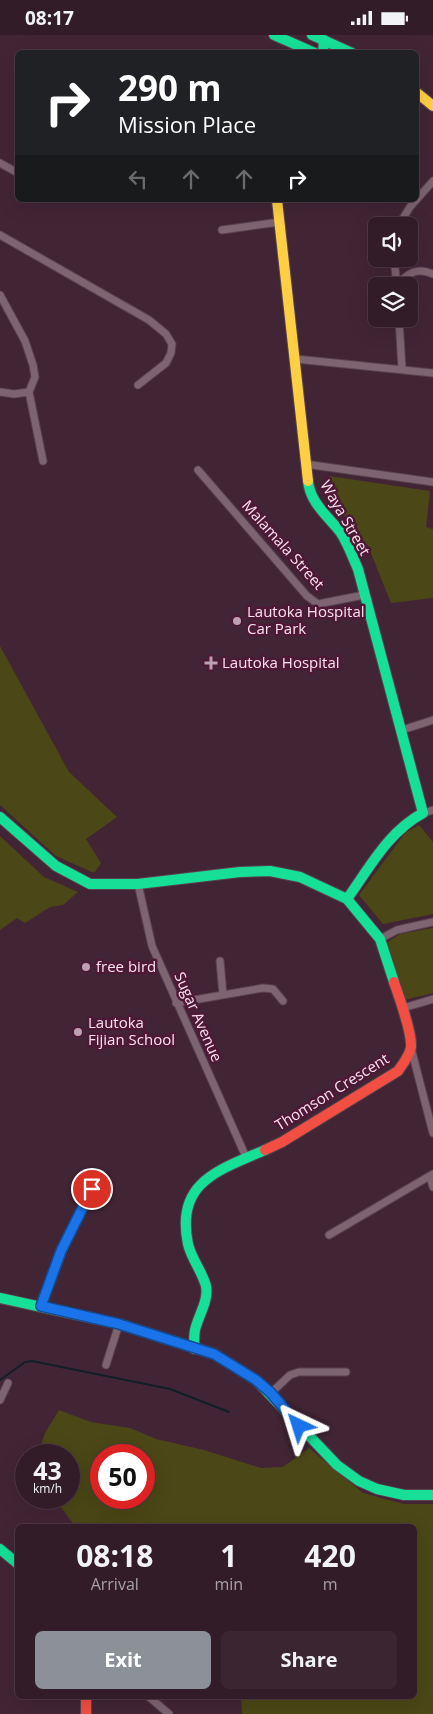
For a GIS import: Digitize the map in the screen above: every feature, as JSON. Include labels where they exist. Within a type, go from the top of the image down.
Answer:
[{"type":"main road","points":[[274,35],[306,50]]},
{"type":"main road","points":[[300,35],[306,50]]},
{"type":"main road","points":[[318,37],[322,50]]},
{"type":"main road","points":[[318,37],[346,50]]},
{"type":"main road","points":[[419,94],[433,106]]},
{"type":"main road","name":"Waya Street","points":[[277,202],[296,359],[309,491],[318,506],[342,535],[358,569],[402,730],[428,812]]},
{"type":"main road","points":[[347,899],[391,837],[405,823],[428,812]]},
{"type":"main road","points":[[0,817],[69,875],[90,884],[138,885],[240,872],[270,871],[300,877],[347,899],[380,939],[403,1008],[411,1047]]},
{"type":"main road","name":"Thomson Crescent","points":[[194,1349],[195,1330],[205,1302],[206,1287],[188,1244],[186,1208],[192,1195],[211,1174],[282,1142],[398,1071],[411,1047]]},
{"type":"main road","points":[[0,1297],[119,1324],[214,1354],[256,1380],[271,1393],[337,1465],[359,1481],[377,1489],[404,1495],[433,1495]]},
{"type":"main road","points":[[0,1549],[15,1562]]},
{"type":"main road","points":[[86,1699],[86,1714]]},
{"type":"street","points":[[0,163],[15,171]]},
{"type":"street","points":[[419,198],[433,183]]},
{"type":"street","points":[[404,217],[415,202]]},
{"type":"street","points":[[222,230],[279,222]]},
{"type":"street","points":[[0,235],[149,320],[166,334],[172,344],[168,360],[138,385]]},
{"type":"street","points":[[406,277],[412,272],[424,271],[433,274]]},
{"type":"street","points":[[0,295],[25,341],[33,365],[35,377],[29,392],[43,461]]},
{"type":"street","points":[[399,327],[402,369]]},
{"type":"street","points":[[296,359],[433,373]]},
{"type":"street","points":[[0,392],[14,394],[29,392]]},
{"type":"street","points":[[305,464],[433,482]]},
{"type":"street","name":"Malamala Street","points":[[198,469],[307,596],[318,604],[364,595]]},
{"type":"street","points":[[402,730],[433,720]]},
{"type":"street","name":"Sugar Avenue","points":[[138,885],[146,928],[176,1003],[246,1157]]},
{"type":"street","points":[[380,939],[398,930],[433,922]]},
{"type":"street","points":[[220,961],[223,995]]},
{"type":"street","points":[[176,1003],[269,988],[277,993],[283,1001]]},
{"type":"street","points":[[403,1008],[433,999]]},
{"type":"street","points":[[411,1047],[433,1133]]},
{"type":"street","points":[[41,1306],[61,1251],[83,1204],[101,1174]]},
{"type":"street","points":[[329,1235],[431,1175],[433,1187]]},
{"type":"street","points":[[106,1365],[119,1324]]},
{"type":"street","points":[[271,1393],[290,1375],[299,1373],[346,1372]]},
{"type":"street","points":[[0,1400],[8,1383]]},
{"type":"street","points":[[152,1699],[170,1714]]},
{"type":"shaded area","points":[[329,476],[430,491],[426,527],[433,529],[433,598],[391,603],[368,546],[339,509]]},
{"type":"shaded area","points":[[0,646],[69,772],[117,817],[86,839],[101,863],[94,873],[56,856],[0,805]]},
{"type":"shaded area","points":[[419,825],[433,842],[433,914],[383,924],[359,895],[405,833]]},
{"type":"shaded area","points":[[0,836],[44,877],[78,892],[63,905],[50,907],[25,923],[17,918],[0,930]]},
{"type":"shaded area","points":[[433,928],[433,993],[396,1002],[382,946],[400,934]]},
{"type":"shaded area","points":[[59,1410],[91,1422],[130,1428],[156,1439],[204,1450],[261,1468],[283,1467],[309,1448],[363,1493],[404,1504],[433,1504],[433,1714],[242,1714],[241,1699],[417,1699],[417,1524],[74,1524],[62,1509],[80,1509],[80,1444],[41,1444],[45,1433]]},
{"type":"waterway","points":[[0,1380],[25,1362],[32,1361],[170,1389],[229,1412]]},
{"type":"traffic: fast","points":[[274,35],[308,50]]},
{"type":"traffic: fast","points":[[312,35],[345,50]]},
{"type":"traffic: fast","points":[[323,50],[324,40]]},
{"type":"traffic: fast","points":[[308,481],[312,496],[320,509],[341,533],[358,569],[423,813],[400,830],[380,851],[347,899]]},
{"type":"traffic: fast","points":[[0,817],[56,866],[90,884],[138,884],[240,872],[270,871],[300,877],[347,899],[380,939],[394,982]]},
{"type":"traffic: fast","points":[[194,1349],[196,1325],[205,1303],[207,1292],[204,1280],[188,1244],[186,1223],[188,1206],[195,1192],[204,1181],[232,1164],[265,1150]]},
{"type":"traffic: fast","points":[[0,1298],[119,1324],[214,1354],[256,1380],[337,1465],[359,1481],[377,1489],[404,1495],[433,1495]]},
{"type":"traffic: fast","points":[[0,1549],[15,1562]]},
{"type":"traffic: slow","points":[[419,94],[433,106]]},
{"type":"traffic: slow","points":[[277,202],[308,481]]},
{"type":"traffic: jam","points":[[265,1150],[282,1142],[398,1071],[409,1053],[411,1040],[405,1014],[394,982]]},
{"type":"traffic: jam","points":[[86,1699],[86,1714]]},
{"type":"place","name":"Lautoka Hospital Car Park","points":[[237,621]]},
{"type":"place","name":"Lautoka Hospital","points":[[211,663]]},
{"type":"place","name":"free bird","points":[[86,967]]},
{"type":"place","name":"Lautoka Fijian School","points":[[78,1032]]},
{"type":"route","points":[[92,1189],[61,1251],[41,1306],[119,1324],[214,1354],[256,1380],[271,1393],[299,1426]]}]
